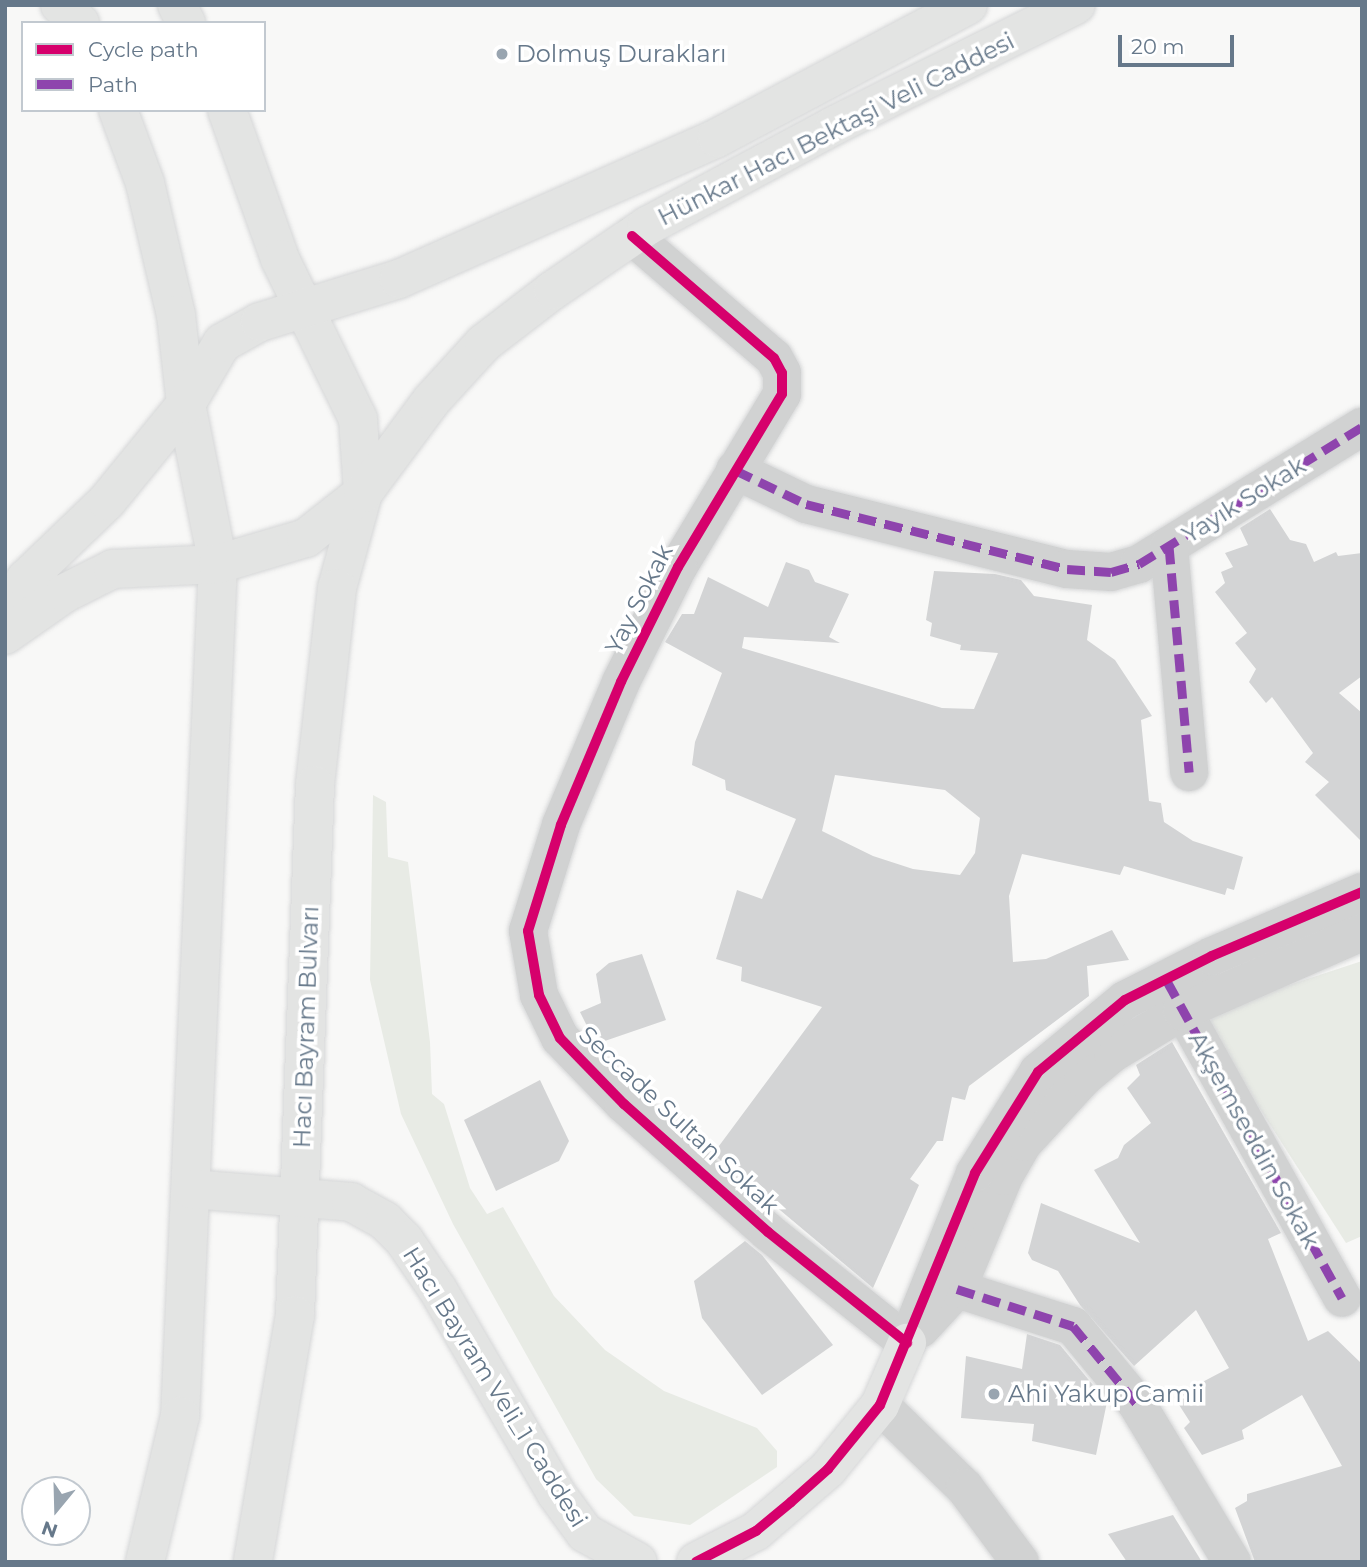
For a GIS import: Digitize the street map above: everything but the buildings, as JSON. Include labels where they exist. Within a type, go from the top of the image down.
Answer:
[{"type":"main road","points":[[60,5],[78,21]]},
{"type":"main road","points":[[177,5],[185,21]]},
{"type":"main road","name":"Hünkar Hacı Bektaşi Veli Caddesi","points":[[306,311],[399,279],[717,138],[968,5]]},
{"type":"main road","name":"Hünkar Hacı Bektaşi Veli Caddesi","points":[[363,493],[431,401],[484,343],[632,236],[835,125],[1076,5]]},
{"type":"main road","points":[[119,112],[145,183],[173,302],[186,404],[218,564],[180,1416],[145,1562]]},
{"type":"main road","name":"Hacı Bayram Bulvarı","points":[[228,112],[280,259],[358,419],[363,493],[337,588],[315,785],[295,1315],[253,1562]]},
{"type":"main road","points":[[5,612],[26,579],[107,500],[186,404],[222,344],[261,322],[306,311]]},
{"type":"main road","points":[[5,635],[65,593],[113,569],[218,564],[306,538],[363,493]]},
{"type":"main road","name":"Hacı Bayram Veli_1 Caddesi","points":[[191,1189],[351,1202],[385,1221],[404,1240],[585,1533],[638,1562]]},
{"type":"main road","points":[[696,1562],[721,1553],[782,1509],[828,1469],[880,1405],[907,1343]]},
{"type":"street","name":"Yay Sokak","points":[[591,753],[678,568],[782,394],[782,373],[756,339],[632,236]]},
{"type":"street","name":"Yayık Sokak","points":[[735,470],[819,507],[1068,569],[1124,570],[1169,546],[1362,427]]},
{"type":"street","points":[[1169,546],[1189,772]]},
{"type":"street","name":"Seccade Sultan Sokak","points":[[591,753],[529,919],[531,964],[544,1011],[560,1038],[624,1104],[768,1232],[907,1343]]},
{"type":"street","points":[[907,1343],[957,1289],[1004,1176],[1024,1142],[1083,1078],[1175,996],[1212,956],[1362,892]]},
{"type":"street","points":[[907,1343],[975,1173],[1038,1072],[1125,1000],[1175,996],[1362,932]]},
{"type":"street","name":"Akşemseddin Sokak","points":[[1175,996],[1342,1298]]},
{"type":"street","points":[[957,1289],[1073,1326],[1137,1404],[1231,1562]]},
{"type":"street","points":[[880,1405],[965,1488],[1020,1562]]},
{"type":"shaded area","points":[[373,795],[386,802],[388,857],[408,862],[430,1042],[432,1094],[444,1104],[470,1188],[487,1214],[503,1207],[554,1296],[605,1350],[664,1391],[757,1428],[777,1451],[777,1467],[690,1525],[634,1516],[596,1479],[453,1224],[401,1114],[370,980]]},
{"type":"shaded area","points":[[1362,961],[1362,1236],[1346,1243],[1208,1028],[1216,1009]]},
{"type":"marked path","points":[[735,470],[806,504],[1067,569],[1111,572],[1139,564],[1362,427]]},
{"type":"marked path","points":[[1169,546],[1189,772]]},
{"type":"marked path","points":[[1167,981],[1342,1298]]},
{"type":"marked path","points":[[957,1289],[1073,1326],[1137,1404]]},
{"type":"cycle path","points":[[632,236],[774,358],[782,373],[782,394],[678,567],[621,682],[561,825],[528,931],[539,995],[560,1038],[624,1104],[768,1232],[907,1343]]},
{"type":"cycle path","points":[[696,1562],[756,1531],[791,1502],[828,1469],[880,1405],[975,1173],[1038,1072],[1125,1000],[1212,956],[1362,892]]},
{"type":"place","name":"Dolmuş Durakları","points":[[502,54]]},
{"type":"place","name":"Ahi Yakup Camii","points":[[994,1394]]}]
